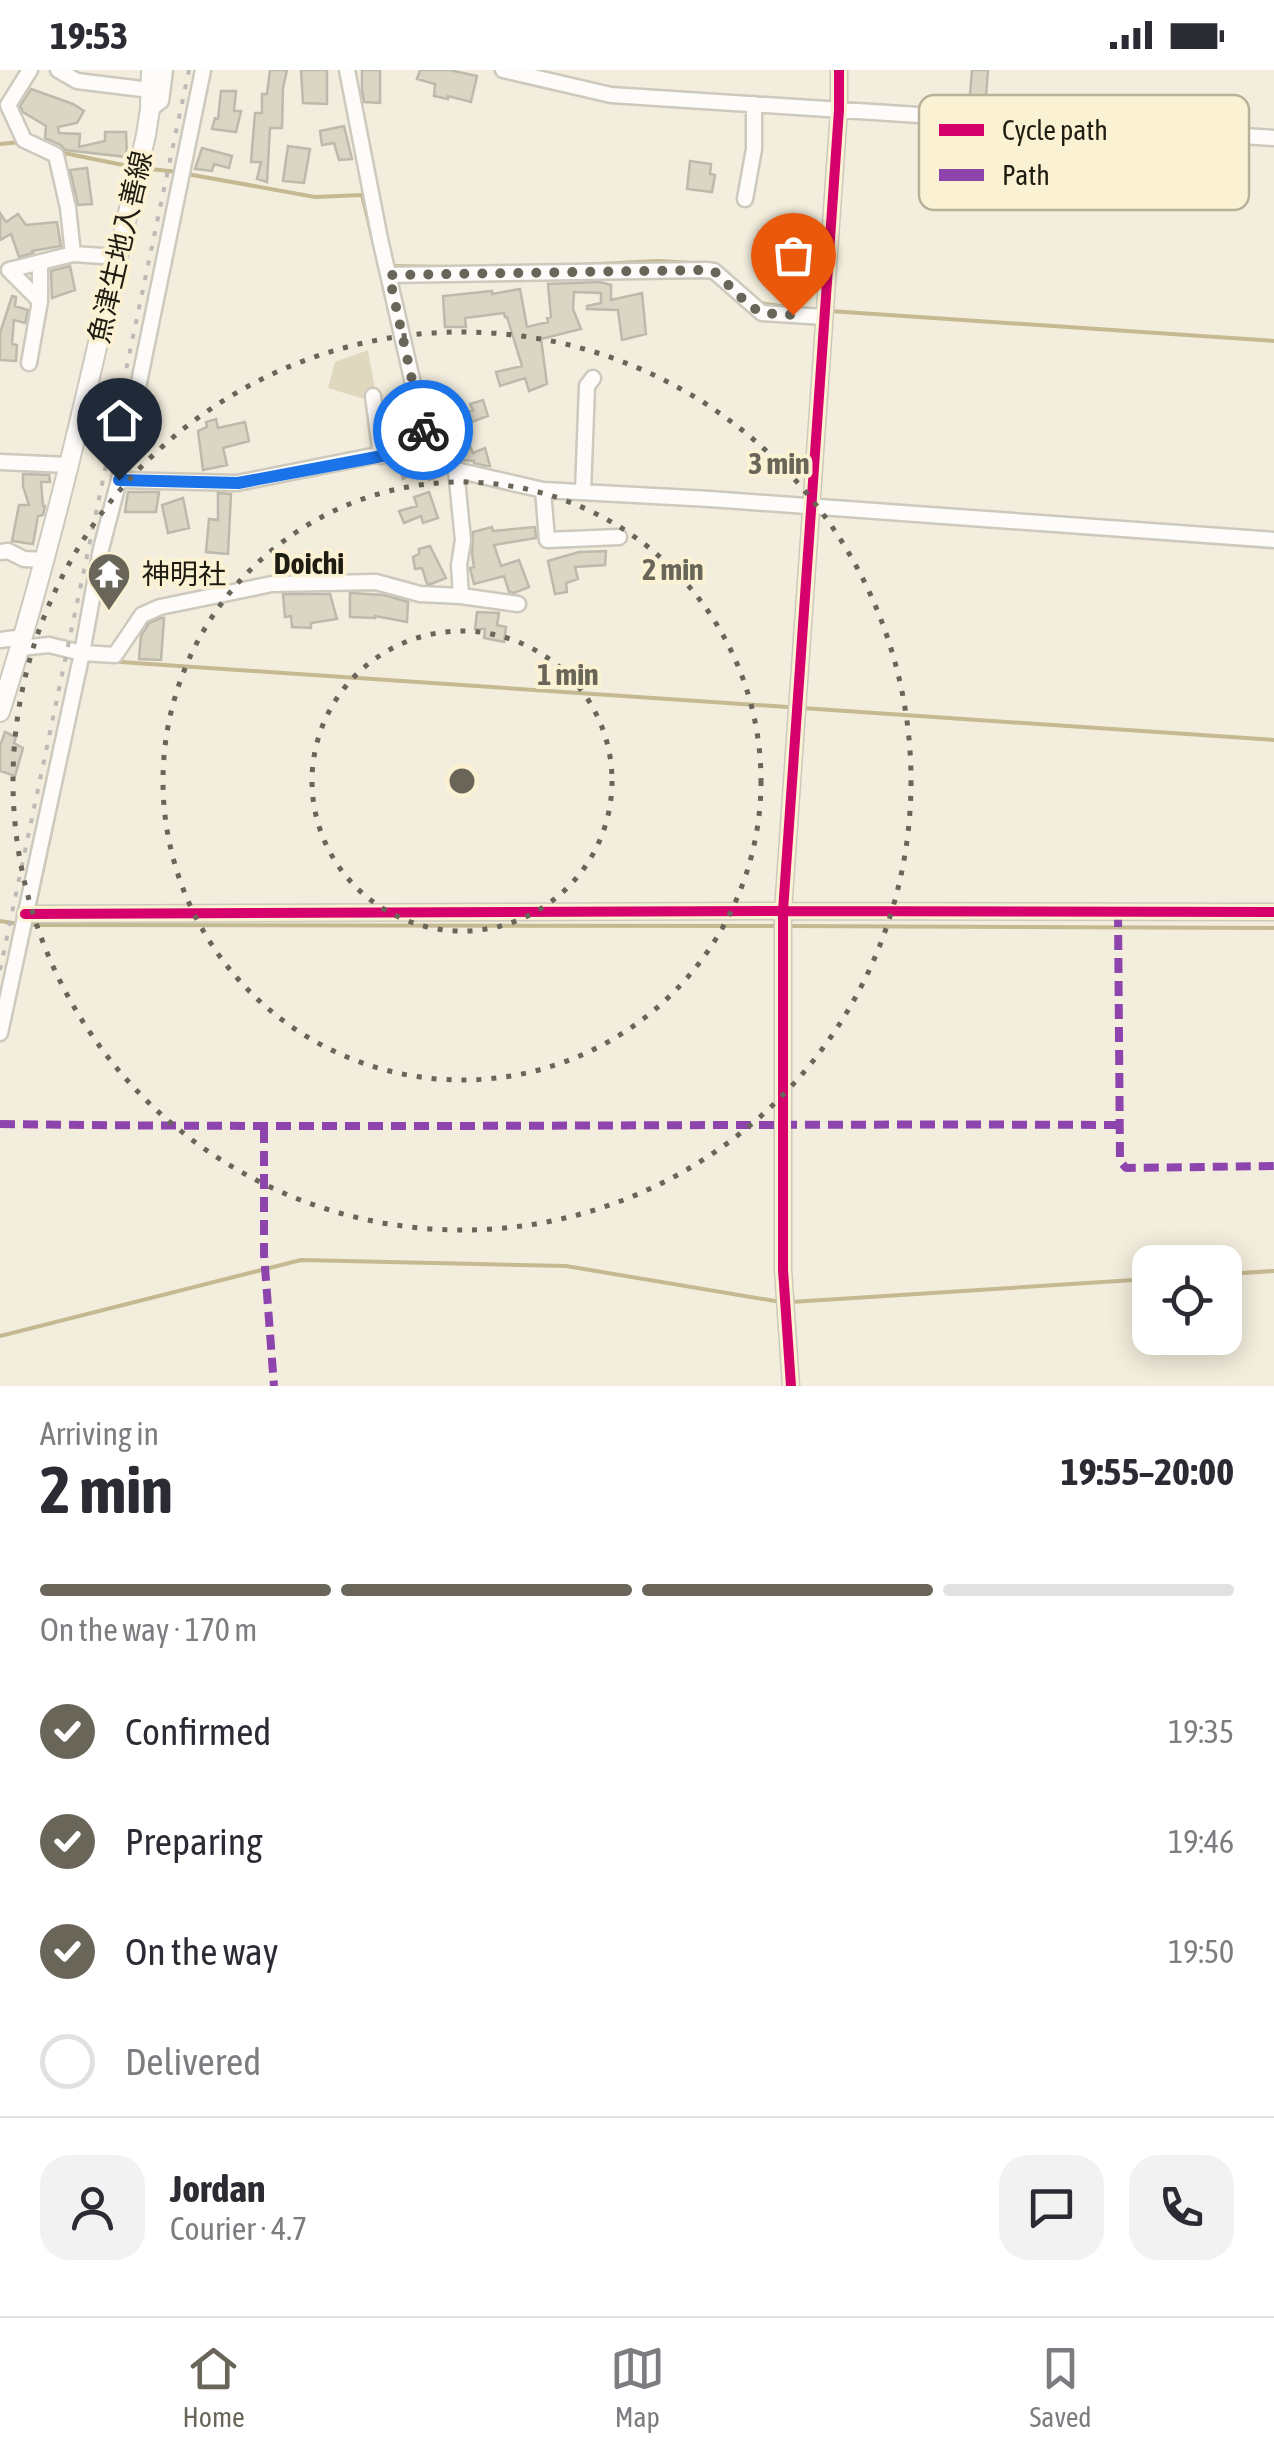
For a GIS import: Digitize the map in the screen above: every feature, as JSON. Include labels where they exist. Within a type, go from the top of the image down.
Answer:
[{"type":"main road","name":"魚津生地入善線","points":[[0,712],[46,560],[118,257],[150,109],[146,89],[151,70]]},
{"type":"street","points":[[30,70],[8,105],[24,140],[56,155],[73,254]]},
{"type":"street","points":[[58,70],[76,81],[146,89],[141,70]]},
{"type":"street","points":[[150,109],[161,101],[164,70]]},
{"type":"street","points":[[0,1033],[3,1001],[82,652],[100,549],[119,480],[203,70]]},
{"type":"street","points":[[346,70],[427,445],[456,470],[543,490],[1274,540]]},
{"type":"street","points":[[503,70],[536,74],[611,95],[919,115]]},
{"type":"street","points":[[791,1386],[783,1270],[782,911],[839,70]]},
{"type":"street","points":[[746,199],[754,150],[754,104]]},
{"type":"street","points":[[1249,136],[1274,138]]},
{"type":"street","points":[[4,267],[73,254],[118,257]]},
{"type":"street","points":[[30,364],[40,302],[40,262]]},
{"type":"street","points":[[4,267],[40,302]]},
{"type":"street","points":[[389,275],[706,270],[714,271],[762,313],[824,317]]},
{"type":"street","points":[[583,492],[588,386],[592,378]]},
{"type":"street","points":[[373,396],[380,456]]},
{"type":"street","points":[[119,480],[238,483],[427,445]]},
{"type":"street","points":[[0,462],[69,465]]},
{"type":"street","points":[[456,470],[462,540],[461,596]]},
{"type":"street","points":[[543,490],[548,540],[619,537]]},
{"type":"street","points":[[0,552],[46,560]]},
{"type":"street","points":[[0,640],[115,655],[142,615],[160,607],[272,584],[376,582],[420,594],[518,604]]},
{"type":"street","points":[[25,914],[1274,912]]},
{"type":"shaded area","points":[[368,350],[376,396],[361,398],[328,388],[335,362]]},
{"type":"building","points":[[270,70],[287,70],[282,128],[270,128],[267,182],[257,179],[261,162],[251,162],[255,113],[262,113],[262,94],[267,94]]},
{"type":"building","points":[[301,70],[327,70],[327,104],[303,103]]},
{"type":"building","points":[[362,70],[380,70],[380,103],[364,102]]},
{"type":"building","points":[[420,70],[449,70],[477,76],[471,102],[434,96],[435,84],[417,79]]},
{"type":"building","points":[[972,70],[988,70],[986,95],[970,95]]},
{"type":"building","points":[[31,89],[84,111],[77,123],[58,127],[59,133],[80,134],[79,147],[105,141],[105,132],[126,132],[127,157],[65,150],[45,138],[46,126],[20,106]]},
{"type":"building","points":[[221,91],[236,91],[234,111],[241,111],[236,132],[212,129],[215,118],[218,119]]},
{"type":"building","points":[[344,126],[352,159],[339,160],[334,143],[322,145],[320,131]]},
{"type":"building","points":[[288,146],[310,149],[304,183],[283,181]]},
{"type":"building","points":[[202,148],[232,156],[229,168],[214,164],[212,171],[195,169]]},
{"type":"building","points":[[690,161],[711,164],[710,174],[715,175],[712,192],[687,189]]},
{"type":"building","points":[[87,168],[92,204],[78,205],[70,170]]},
{"type":"building","points":[[0,213],[6,222],[18,214],[26,225],[57,222],[61,246],[19,257],[11,234],[0,240]]},
{"type":"building","points":[[70,266],[75,290],[52,298],[51,271]]},
{"type":"building","points":[[548,284],[611,285],[611,300],[642,293],[646,334],[622,340],[618,310],[587,309],[601,303],[601,293],[574,292],[573,309],[581,329],[541,339],[547,384],[529,391],[525,378],[500,386],[496,372],[522,366],[504,313],[465,318],[466,327],[445,327],[443,296],[520,289],[527,327],[548,322],[551,317]]},
{"type":"building","points":[[12,296],[16,297],[15,306],[28,310],[25,323],[14,320],[12,344],[17,345],[16,361],[0,360],[0,333]]},
{"type":"building","points":[[483,400],[488,416],[466,424],[468,427],[463,430],[473,453],[485,448],[490,466],[461,460],[453,454],[445,436],[437,439],[433,423],[473,410],[470,404]]},
{"type":"building","points":[[216,419],[218,428],[245,422],[249,441],[223,448],[227,465],[203,470],[198,431],[207,427],[206,422]]},
{"type":"building","points":[[424,456],[440,476],[429,480],[423,468],[403,479],[398,462]]},
{"type":"building","points":[[23,474],[49,475],[50,482],[41,482],[45,506],[43,515],[38,516],[33,544],[12,541],[19,505],[29,505]]},
{"type":"building","points":[[128,492],[159,492],[156,512],[125,512]]},
{"type":"building","points":[[429,492],[438,518],[423,523],[421,516],[404,523],[399,511],[417,506],[414,497]]},
{"type":"building","points":[[218,493],[231,494],[228,554],[206,552],[209,519],[218,520]]},
{"type":"building","points":[[183,498],[189,528],[168,533],[162,505]]},
{"type":"building","points":[[492,527],[493,531],[535,527],[536,538],[494,545],[501,566],[519,560],[529,587],[509,592],[504,576],[474,584],[470,568],[474,567],[473,532]]},
{"type":"building","points":[[430,546],[446,578],[427,584],[422,568],[415,569],[413,557],[419,549]]},
{"type":"building","points":[[606,551],[605,565],[575,567],[578,579],[566,583],[567,592],[555,594],[548,561],[579,552]]},
{"type":"building","points":[[350,593],[384,595],[408,602],[407,622],[375,616],[350,617]]},
{"type":"building","points":[[283,594],[330,594],[337,619],[311,623],[311,628],[292,627],[291,616],[285,617]]},
{"type":"building","points":[[477,612],[499,613],[497,625],[506,627],[504,642],[484,638],[485,629],[475,629]]},
{"type":"building","points":[[161,618],[161,660],[139,659],[141,636],[149,623]]},
{"type":"building","points":[[5,732],[16,737],[14,743],[23,748],[15,776],[0,771],[0,746]]},
{"type":"waterway","points":[[0,144],[21,142]]},
{"type":"waterway","points":[[59,152],[133,167]]},
{"type":"waterway","points":[[142,168],[178,172]]},
{"type":"waterway","points":[[187,174],[315,197],[362,195],[381,265]]},
{"type":"waterway","points":[[579,265],[658,261],[710,264]]},
{"type":"waterway","points":[[390,266],[450,267]]},
{"type":"waterway","points":[[760,303],[800,309]]},
{"type":"waterway","points":[[830,311],[1274,341]]},
{"type":"waterway","points":[[106,661],[1274,740]]},
{"type":"waterway","points":[[34,911],[58,798]]},
{"type":"waterway","points":[[0,921],[19,924]]},
{"type":"waterway","points":[[29,925],[779,926]]},
{"type":"waterway","points":[[789,926],[1274,928]]},
{"type":"waterway","points":[[0,1336],[301,1260],[566,1266],[781,1302]]},
{"type":"waterway","points":[[1242,1273],[1274,1271]]},
{"type":"waterway","points":[[791,1302],[1132,1280]]},
{"type":"railway","points":[[0,970],[189,70]]},
{"type":"marked path","points":[[1118,912],[1120,1161],[1126,1168],[1274,1166]]},
{"type":"marked path","points":[[0,1124],[1119,1125]]},
{"type":"marked path","points":[[264,1128],[264,1254],[274,1386]]},
{"type":"cycle path","points":[[791,1386],[783,1270],[783,911],[839,70]]},
{"type":"cycle path","points":[[25,914],[1274,912]]},
{"type":"way so far","points":[[423,430],[389,275],[706,270],[714,271],[762,313],[793,315]]},
{"type":"place","name":"神明社","points":[[109,612]]},
{"type":"district","name":"Doichi","points":[[309,563]]},
{"type":"route","points":[[119,480],[238,483],[427,445],[423,430]]}]
